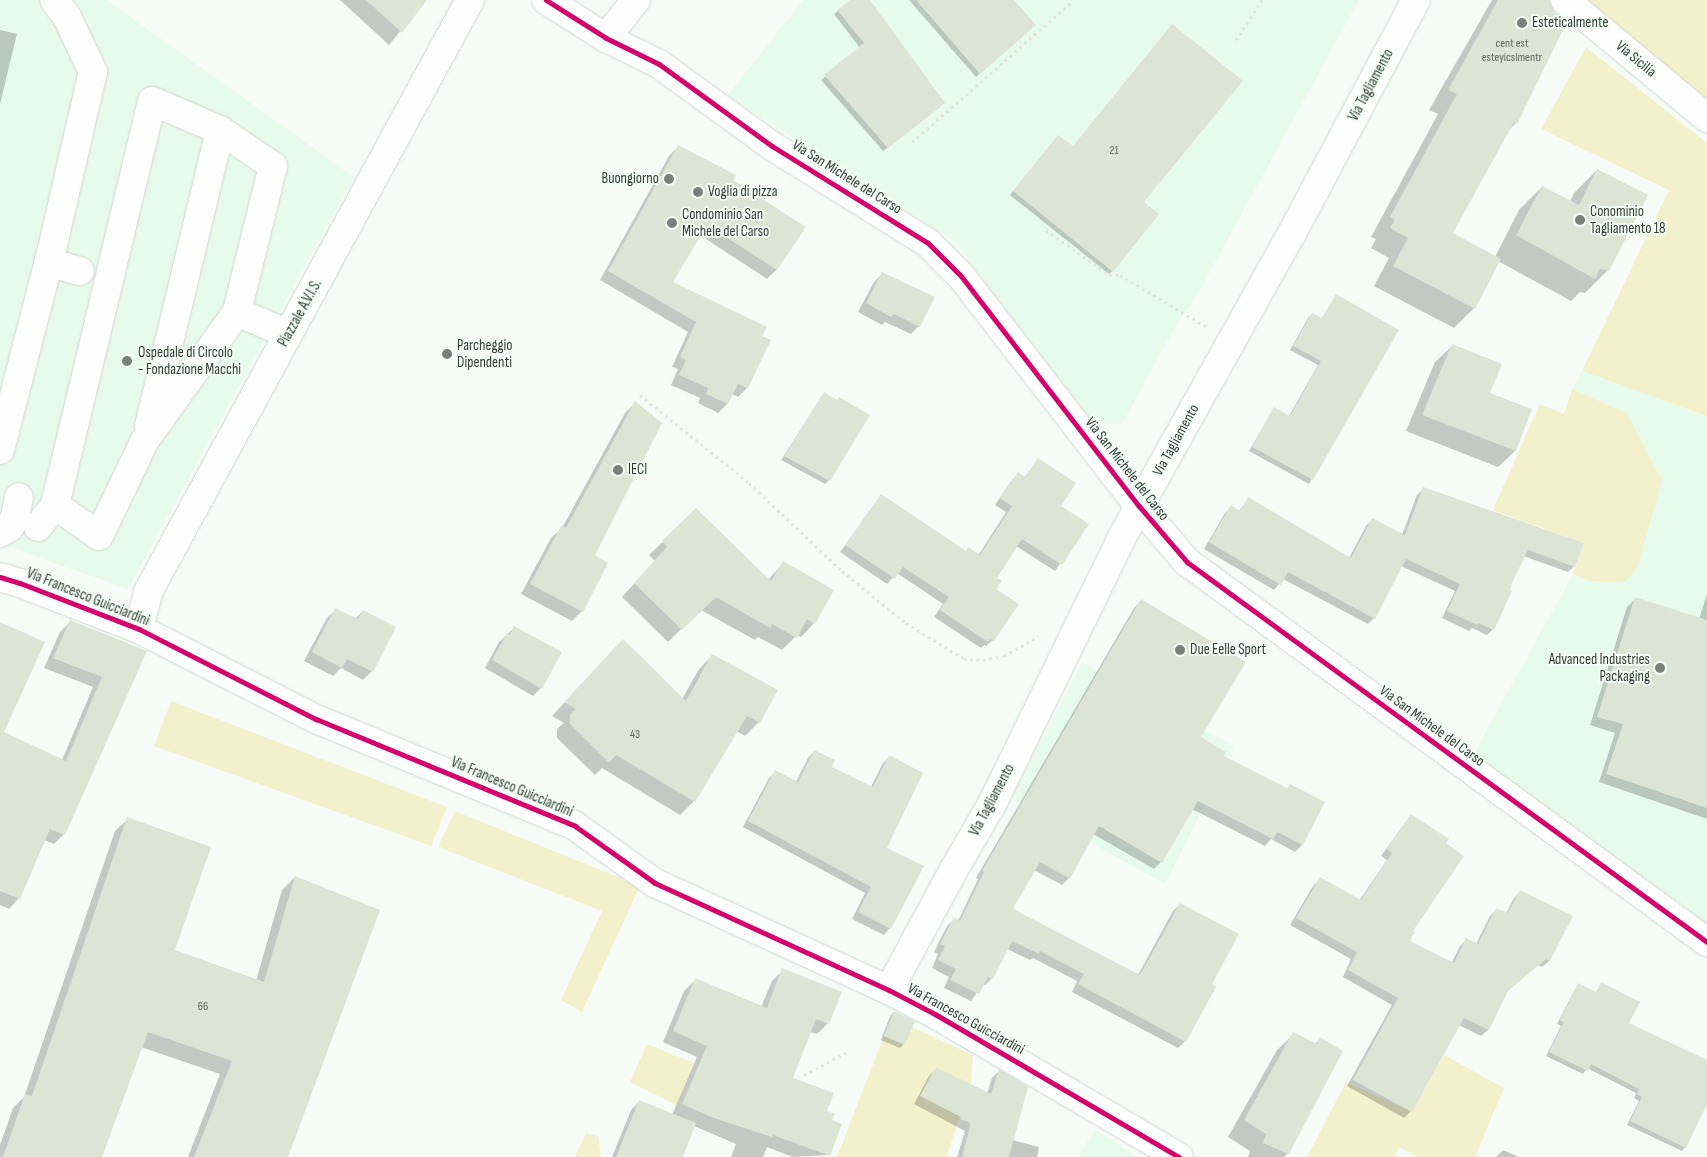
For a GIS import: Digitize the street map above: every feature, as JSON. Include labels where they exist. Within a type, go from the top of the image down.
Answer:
[{"type":"street","points":[[0,450],[48,262],[93,72],[67,17],[54,0]]},
{"type":"street","name":"Piazzale A.V.I.S.","points":[[139,629],[148,592],[470,0]]},
{"type":"street","name":"Via San Michele del Carso","points":[[546,0],[606,38],[659,64],[772,146],[928,243],[961,276],[1139,506],[1187,562],[1707,942]]},
{"type":"street","points":[[606,38],[636,0]]},
{"type":"street","name":"Via Tagliamento","points":[[889,990],[952,871],[992,804],[1139,506],[1295,227],[1416,0]]},
{"type":"street","name":"Via Sicilia","points":[[1565,0],[1707,118]]},
{"type":"street","points":[[38,528],[55,505],[152,101],[220,130],[273,166],[238,312],[145,440],[99,536],[55,505]]},
{"type":"street","points":[[145,440],[220,130]]},
{"type":"street","points":[[48,262],[80,271]]},
{"type":"street","points":[[238,312],[288,334]]},
{"type":"street","points":[[0,533],[10,528],[15,517],[19,497]]},
{"type":"street","name":"Via Francesco Guicciardini","points":[[0,577],[139,629],[316,719],[575,826],[655,883],[673,893],[889,990],[935,1014],[1179,1157]]},
{"type":"path","points":[[912,142],[1074,0]]},
{"type":"path","points":[[1236,40],[1262,0]]},
{"type":"path","points":[[1046,230],[1109,274],[1120,275],[1232,341]]},
{"type":"path","points":[[640,395],[749,483],[850,577],[906,622],[964,659],[983,660],[1004,656],[1045,633]]},
{"type":"path","points":[[804,1075],[845,1053]]},
{"type":"shaded area","name":"Ospedale di Circolo - Fondazione Macchi","points":[[0,0],[107,0],[354,177],[128,589],[0,544]]},
{"type":"shaded area","points":[[803,0],[1359,0],[1195,299],[1178,322],[1122,424],[1103,424],[1082,418],[956,242],[727,96]]},
{"type":"shaded area","points":[[1582,371],[1707,416],[1707,940],[1474,753],[1573,574],[1589,581],[1627,413],[1572,389]]},
{"type":"shaded area","points":[[1082,662],[1234,746],[1165,884],[1011,799]]},
{"type":"shaded area","points":[[1095,1129],[1137,1157],[1078,1157]]},
{"type":"green space","points":[[1584,0],[1707,0],[1707,103]]},
{"type":"green space","points":[[1586,47],[1707,143],[1707,416],[1582,371],[1669,190],[1541,129]]},
{"type":"green space","points":[[1572,389],[1627,413],[1662,481],[1637,568],[1625,582],[1589,581],[1573,574],[1584,543],[1493,510],[1540,404],[1564,414]]},
{"type":"green space","points":[[171,701],[447,807],[431,846],[154,746]]},
{"type":"green space","points":[[455,811],[640,886],[582,1012],[561,1000],[602,911],[438,847]]},
{"type":"green space","points":[[912,1027],[973,1055],[971,1084],[936,1067],[921,1096],[959,1116],[947,1157],[837,1157],[884,1036],[905,1045]]},
{"type":"green space","points":[[647,1044],[694,1063],[677,1105],[630,1082]]},
{"type":"green space","points":[[1444,1055],[1504,1088],[1475,1157],[1417,1157],[1399,1147],[1394,1157],[1307,1157],[1346,1082],[1412,1112]]},
{"type":"green space","points":[[586,1133],[598,1136],[601,1157],[575,1157]]},
{"type":"building","points":[[366,0],[427,0],[402,33]]},
{"type":"building","points":[[850,0],[870,0],[945,103],[888,148],[824,75],[864,43],[837,10]]},
{"type":"building","points":[[916,0],[1014,0],[1036,25],[980,74]]},
{"type":"building","points":[[1498,0],[1549,0],[1555,12],[1567,22],[1517,124],[1514,122],[1453,233],[1501,259],[1475,309],[1393,266],[1408,238],[1390,228],[1395,219],[1390,217],[1457,94],[1448,90]]},
{"type":"building","points":[[1172,24],[1243,81],[1144,202],[1159,214],[1113,272],[1013,191],[1058,135],[1073,146]]},
{"type":"building","points":[[678,145],[736,175],[733,180],[806,227],[777,270],[707,225],[673,282],[767,327],[762,336],[771,340],[748,388],[738,384],[728,404],[706,394],[708,388],[679,375],[686,360],[680,357],[696,322],[608,271]]},
{"type":"building","name":"Conominio Tagliamento 18","points":[[1597,169],[1648,195],[1609,271],[1600,269],[1595,279],[1516,235],[1542,186],[1579,205]]},
{"type":"building","points":[[882,272],[935,297],[920,327],[894,314],[891,317],[866,303]]},
{"type":"building","points":[[1336,294],[1399,330],[1313,480],[1252,447],[1274,407],[1290,416],[1321,361],[1293,346],[1312,313],[1322,318]]},
{"type":"building","points":[[1452,344],[1502,364],[1490,393],[1532,409],[1516,451],[1422,415]]},
{"type":"building","points":[[824,392],[837,400],[839,397],[870,415],[830,481],[784,456]]},
{"type":"building","points":[[635,401],[662,423],[595,555],[608,563],[583,612],[530,584],[561,526],[566,528]]},
{"type":"building","points":[[1038,458],[1076,483],[1061,506],[1089,524],[1062,565],[1022,539],[997,578],[1002,581],[996,589],[1019,604],[994,641],[990,639],[988,642],[940,610],[949,597],[903,567],[895,579],[845,545],[881,494],[966,551],[968,547],[980,555],[1012,506],[1000,498],[1018,472],[1025,477]]},
{"type":"building","points":[[1423,487],[1584,543],[1575,567],[1528,550],[1509,589],[1512,591],[1494,630],[1478,623],[1477,625],[1447,611],[1460,584],[1406,559],[1375,619],[1288,572],[1281,585],[1209,542],[1231,505],[1240,511],[1248,497],[1351,558],[1372,518],[1405,535]]},
{"type":"building","points":[[696,508],[771,581],[783,561],[834,590],[815,624],[807,619],[797,638],[772,624],[770,628],[716,597],[682,630],[634,583],[667,547],[662,541]]},
{"type":"building","name":"Advanced Industries Packaging","points":[[1635,597],[1707,620],[1707,808],[1606,774],[1623,724],[1597,717]]},
{"type":"building","points":[[1141,599],[1246,662],[1201,737],[1226,752],[1224,756],[1287,788],[1290,784],[1325,802],[1303,845],[1277,832],[1273,839],[1198,801],[1162,863],[1099,826],[1070,879],[1040,862],[1013,909],[1140,975],[1180,903],[1239,934],[1212,984],[1216,987],[1186,1042],[1078,984],[1084,974],[1040,951],[1039,954],[1012,941],[993,979],[988,977],[979,994],[950,980],[956,969],[938,960],[945,946],[940,944],[954,917],[960,921],[984,872],[982,871]]},
{"type":"building","points":[[335,608],[358,619],[363,610],[396,627],[373,672],[347,659],[342,668],[312,652]]},
{"type":"building","points":[[70,620],[147,651],[65,835],[50,829],[20,899],[0,891],[0,622],[45,642],[4,732],[66,761],[102,677],[53,658]]},
{"type":"building","points":[[514,626],[562,652],[542,689],[492,660],[507,633],[510,635]]},
{"type":"building","points":[[623,639],[686,701],[712,654],[778,690],[760,723],[747,716],[695,802],[616,755],[609,763],[570,724],[570,714],[576,709],[564,702]]},
{"type":"building","points":[[814,750],[835,760],[832,767],[873,787],[889,755],[923,773],[887,848],[924,866],[891,929],[858,912],[871,887],[748,821],[775,770],[798,782]]},
{"type":"building","points":[[1411,814],[1449,839],[1446,843],[1464,856],[1413,931],[1415,932],[1410,941],[1454,963],[1466,938],[1478,944],[1496,908],[1508,913],[1520,890],[1573,916],[1550,961],[1546,959],[1508,991],[1489,1030],[1464,1018],[1412,1112],[1353,1080],[1398,998],[1348,970],[1357,952],[1296,918],[1320,877],[1361,900],[1392,853],[1387,849]]},
{"type":"building","points":[[127,817],[211,847],[175,950],[264,982],[295,876],[380,910],[288,1157],[194,1157],[232,1061],[148,1032],[102,1157],[3,1157],[25,1094],[32,1096]]},
{"type":"building","points":[[782,968],[842,992],[829,1024],[816,1019],[793,1078],[834,1093],[827,1111],[835,1114],[832,1120],[842,1124],[830,1156],[773,1135],[772,1137],[711,1117],[682,1104],[707,1046],[673,1031],[695,978],[767,1008]]},
{"type":"building","points":[[1601,982],[1640,1002],[1629,1023],[1707,1060],[1707,1104],[1686,1148],[1630,1121],[1642,1097],[1637,1094],[1639,1089],[1591,1064],[1588,1071],[1549,1052],[1564,1022],[1560,1020],[1578,983],[1596,992]]},
{"type":"building","points":[[894,1011],[915,1021],[905,1045],[884,1036]]},
{"type":"building","points":[[1293,1032],[1317,1044],[1320,1037],[1343,1051],[1289,1154],[1263,1143],[1266,1134],[1244,1120]]},
{"type":"building","points":[[936,1067],[991,1094],[999,1069],[1028,1087],[1009,1157],[962,1157],[971,1123],[960,1119],[961,1117],[920,1096]]},
{"type":"building","points":[[639,1100],[696,1123],[683,1157],[616,1157]]},
{"type":"cycle path","points":[[546,0],[606,38],[659,64],[772,146],[928,243],[961,276],[1139,506],[1187,562],[1707,942]]},
{"type":"cycle path","points":[[0,577],[139,629],[316,719],[575,826],[655,883],[889,990],[935,1014],[1179,1157]]},
{"type":"place","name":"Esteticalmente","points":[[1522,23]]},
{"type":"place","name":"Buongiorno","points":[[669,179]]},
{"type":"place","name":"Voglia di pizza","points":[[698,192]]},
{"type":"place","name":"Conominio Tagliamento 18","points":[[1580,220]]},
{"type":"place","name":"Condominio San Michele del Carso","points":[[672,223]]},
{"type":"place","name":"Parcheggio Dipendenti","points":[[447,354]]},
{"type":"place","name":"Ospedale di Circolo - Fondazione Macchi","points":[[127,361]]},
{"type":"place","name":"IECI","points":[[618,470]]},
{"type":"place","name":"Due Eelle Sport","points":[[1180,650]]},
{"type":"place","name":"Advanced Industries Packaging","points":[[1660,668]]}]
